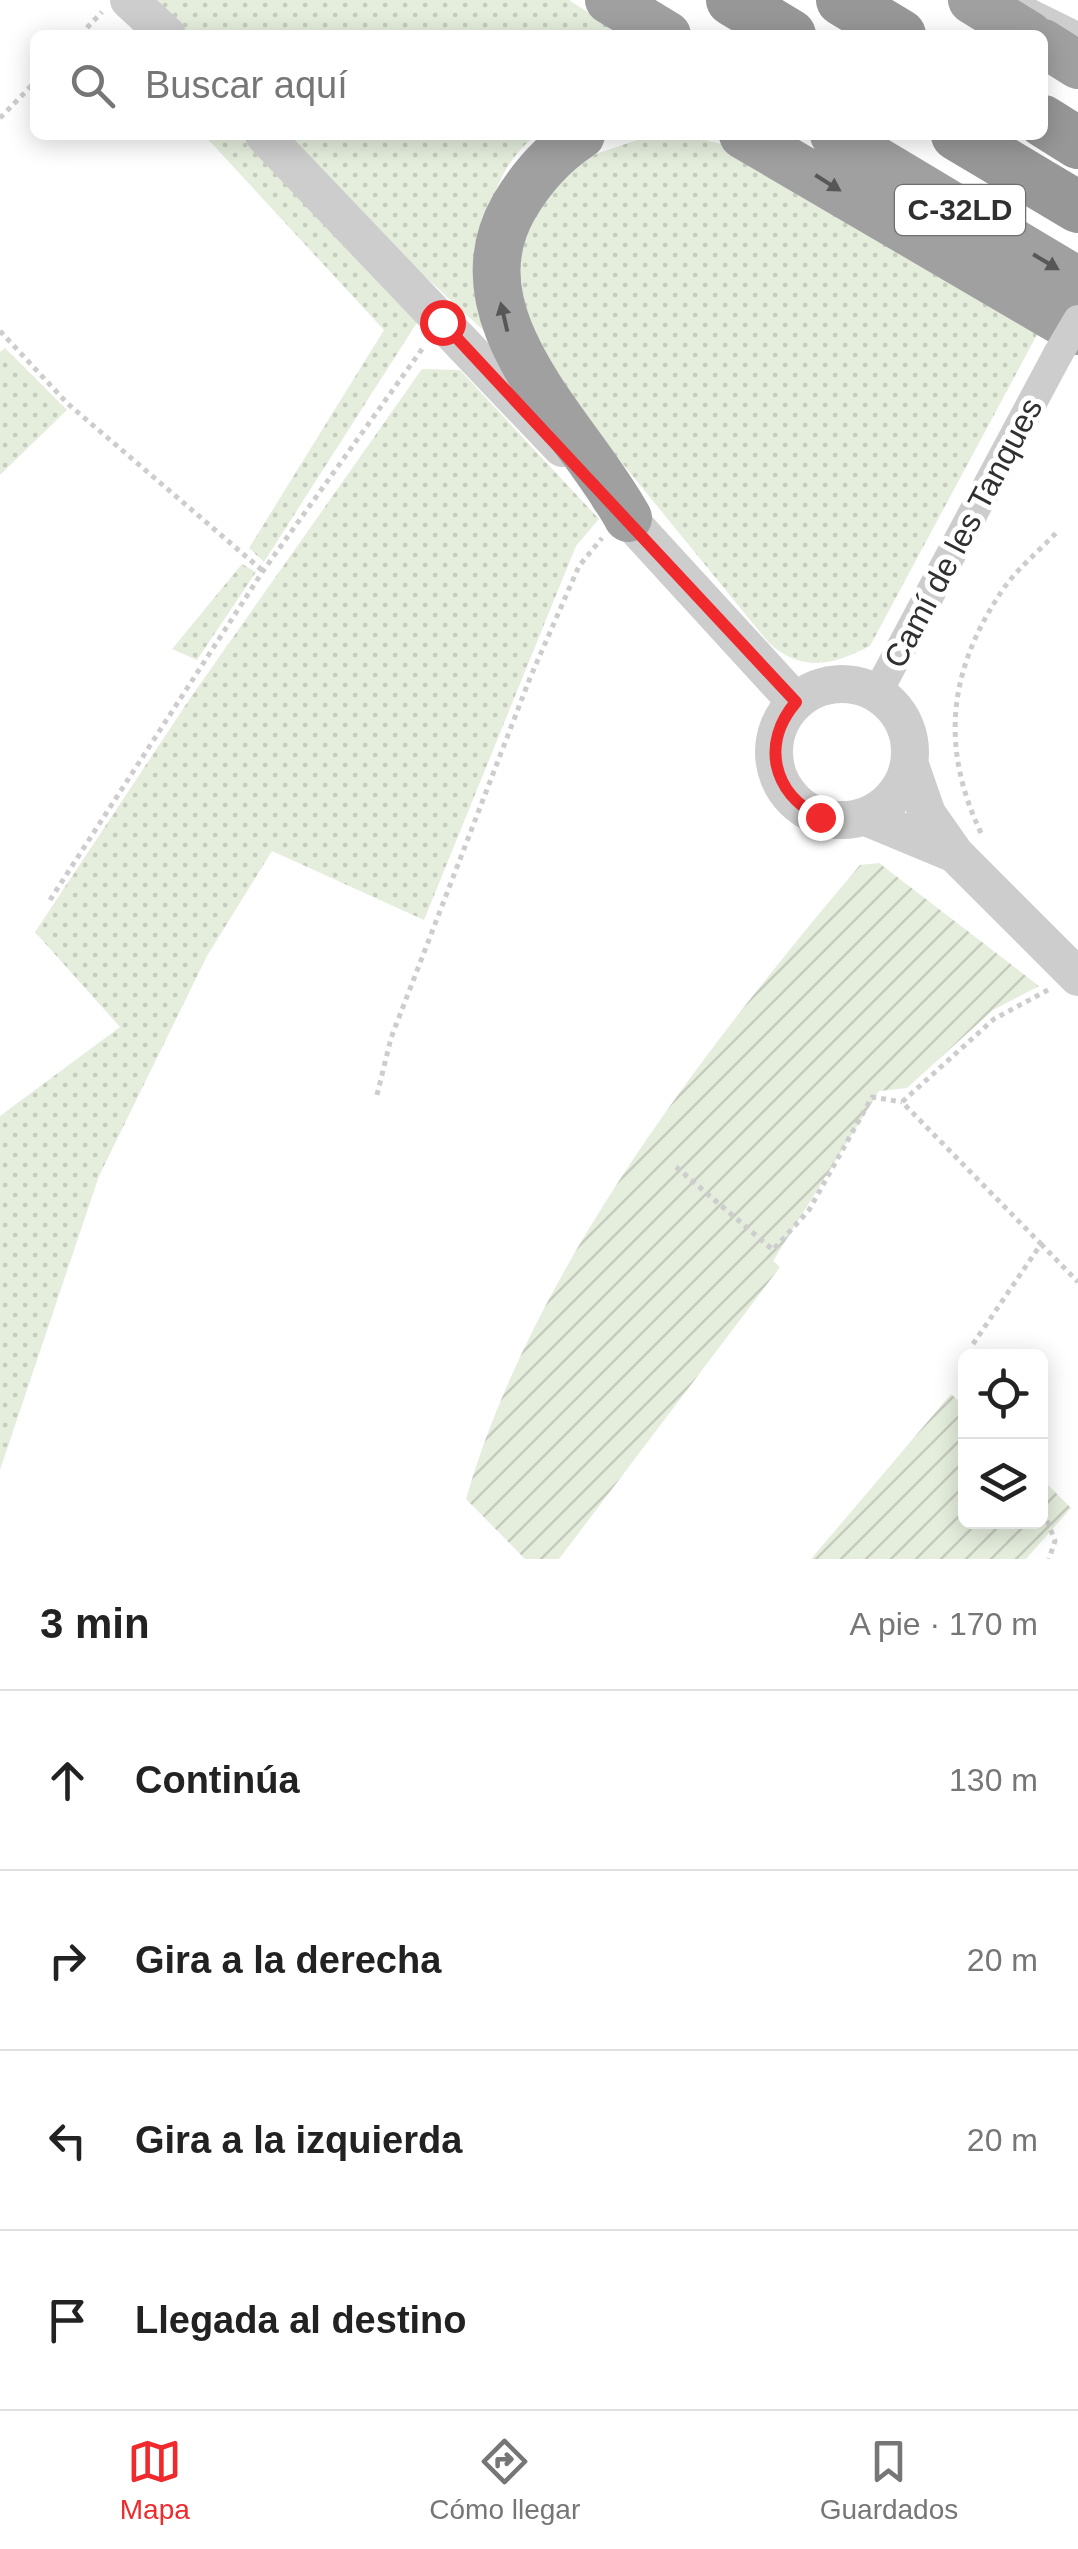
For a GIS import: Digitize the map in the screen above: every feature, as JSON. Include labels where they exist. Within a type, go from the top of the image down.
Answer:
[{"type":"highway","points":[[609,0],[659,30]]},
{"type":"highway","points":[[732,0],[782,30]]},
{"type":"highway","points":[[842,0],[892,30]]},
{"type":"highway","points":[[972,0],[1021,30]]},
{"type":"highway","points":[[1048,47],[1078,65]]},
{"type":"highway","points":[[1048,125],[1078,142]]},
{"type":"highway","points":[[576,140],[527,185],[507,220],[500,248],[501,307],[509,336],[530,374],[590,454],[628,518]]},
{"type":"highway","points":[[751,140],[1068,343]]},
{"type":"highway","name":"C-32LD","points":[[842,140],[1078,281]]},
{"type":"highway","points":[[965,140],[1078,207]]},
{"type":"street","points":[[129,0],[162,30]]},
{"type":"street","points":[[269,140],[628,518],[796,702]]},
{"type":"street","name":"Camí de les Tanques","points":[[877,693],[1078,320]]},
{"type":"street","points":[[910,765],[899,791],[866,816],[851,820],[820,817],[793,800],[784,788],[777,774],[774,742],[778,728],[796,702],[835,684],[877,693],[905,724],[910,765],[927,814],[970,848],[1077,976]]},
{"type":"street","points":[[866,816],[970,848]]},
{"type":"lane","points":[[1019,0],[1078,29]]},
{"type":"path","points":[[85,30],[114,0]]},
{"type":"path","points":[[0,118],[30,87]]},
{"type":"path","points":[[50,900],[264,572],[442,322]]},
{"type":"path","points":[[0,330],[67,402],[264,572]]},
{"type":"path","points":[[377,1095],[391,1038],[537,662],[579,566],[602,538],[628,518]]},
{"type":"path","points":[[970,848],[954,726],[962,665],[999,594],[1056,533]]},
{"type":"path","points":[[902,1102],[994,1019],[1077,976]]},
{"type":"path","points":[[676,1167],[773,1250],[809,1210],[872,1097],[902,1102],[1078,1282]]},
{"type":"path","points":[[973,1344],[1042,1244]]},
{"type":"path","points":[[1048,1523],[1055,1541],[1050,1559]]},
{"type":"green space","points":[[150,0],[569,0],[615,30],[179,30]]},
{"type":"green space","points":[[209,140],[248,140],[418,321],[264,562],[249,548],[384,330]]},
{"type":"green space","points":[[287,140],[531,140],[517,154],[493,199],[484,251],[484,331],[379,234]]},
{"type":"green space","points":[[637,140],[705,140],[725,145],[1039,331],[870,646],[843,658],[818,663],[794,659],[769,643],[546,370],[524,327],[519,242],[535,212],[564,176],[596,154]]},
{"type":"green space","points":[[5,348],[67,410],[0,475],[0,352]]},
{"type":"green space","points":[[422,369],[460,370],[599,519],[576,546],[424,920],[272,851],[207,956],[99,1176],[0,1470],[0,1116],[120,1027],[35,932],[191,697]]},
{"type":"green space","points":[[242,564],[256,572],[197,660],[172,649]]},
{"type":"green space","points":[[879,863],[1039,986],[993,1010],[907,1088],[879,1091],[773,1261],[780,1267],[559,1559],[525,1559],[466,1499],[496,1413],[534,1328],[579,1245],[686,1084],[860,865]]},
{"type":"green space","points":[[951,1394],[958,1400],[958,1529],[1048,1529],[1048,1485],[1071,1508],[1026,1559],[811,1559]]},
{"type":"route","points":[[442,322],[796,702],[778,728],[774,742],[777,774],[793,800],[820,817]]}]
